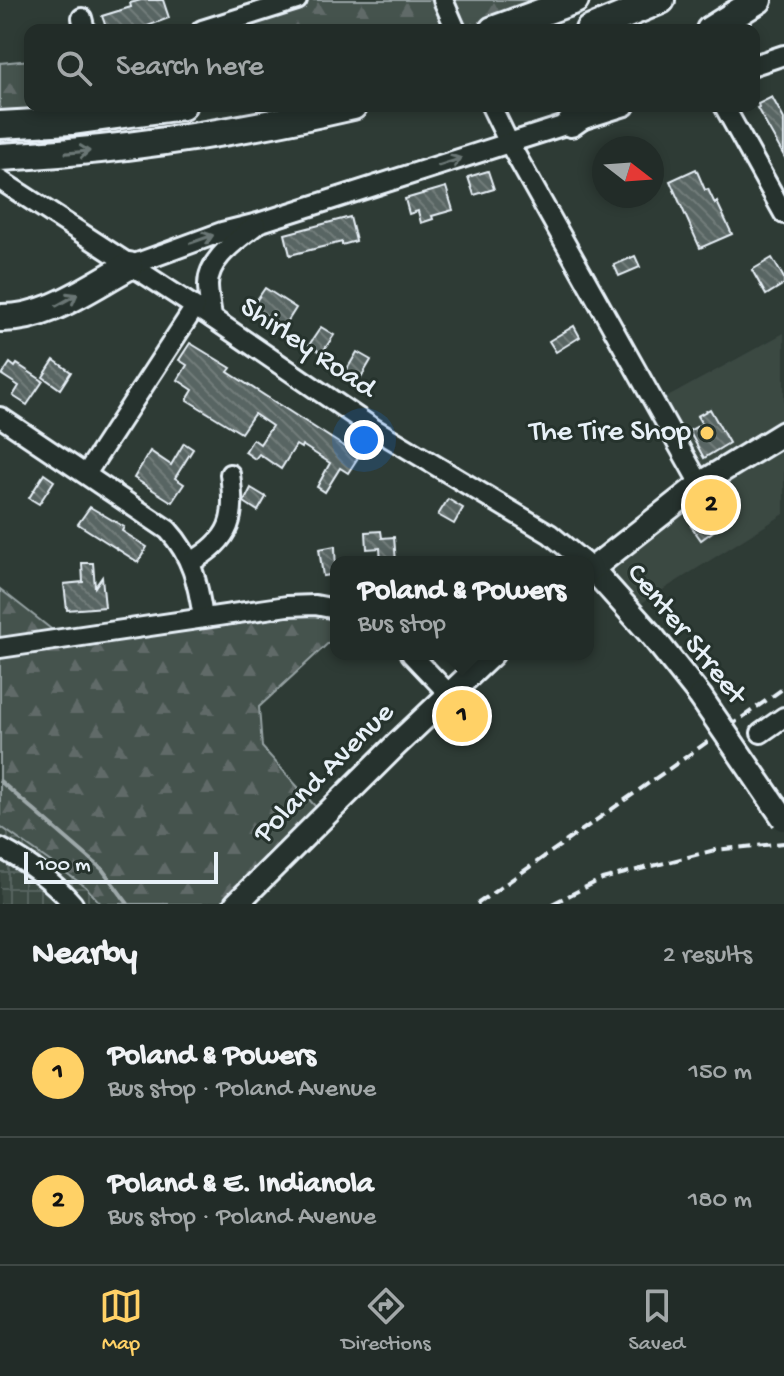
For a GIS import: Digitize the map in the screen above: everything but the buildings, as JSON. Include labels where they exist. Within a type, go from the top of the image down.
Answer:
[{"type":"highway","points":[[509,24],[575,0]]},
{"type":"highway","points":[[603,24],[661,0]]},
{"type":"highway","points":[[720,24],[758,0]]},
{"type":"highway","points":[[0,125],[71,121],[138,112]]},
{"type":"highway","points":[[0,157],[77,153],[185,140],[323,112]]},
{"type":"highway","points":[[571,123],[587,112]]},
{"type":"highway","points":[[0,318],[46,311],[129,266]]},
{"type":"main road","points":[[594,563],[700,484],[784,433]]},
{"type":"main road","name":"Center Street","points":[[594,574],[700,696],[784,819]]},
{"type":"main road","name":"Poland Avenue","points":[[236,904],[486,660]]},
{"type":"street","points":[[221,24],[297,0]]},
{"type":"street","points":[[443,0],[453,24]]},
{"type":"street","points":[[760,63],[784,55]]},
{"type":"street","points":[[494,112],[700,484]]},
{"type":"street","points":[[129,266],[208,236],[258,223],[606,112]]},
{"type":"street","points":[[727,112],[784,214]]},
{"type":"street","name":"Shirley Road","points":[[0,180],[212,318],[373,428],[550,534],[575,556]]},
{"type":"street","points":[[212,318],[208,284],[213,265],[258,223]]},
{"type":"street","points":[[86,474],[195,307]]},
{"type":"street","points":[[0,417],[168,530],[191,562],[203,618]]},
{"type":"street","points":[[191,562],[212,550],[230,524],[233,497],[230,474]]},
{"type":"street","points":[[0,648],[287,606],[330,608]]},
{"type":"street","points":[[417,660],[449,694]]},
{"type":"street","points":[[761,733],[784,717]]},
{"type":"street","points":[[0,848],[19,858],[60,889],[73,904]]},
{"type":"shaded area","points":[[784,333],[784,514],[629,611],[594,571],[594,567],[699,484],[655,404]]},
{"type":"shaded area","points":[[0,781],[128,904],[0,904]]},
{"type":"green space","points":[[297,0],[575,0],[509,24],[221,24]]},
{"type":"green space","points":[[24,61],[24,112],[125,112],[0,125],[0,63]]},
{"type":"green space","points":[[0,589],[64,639],[330,610],[330,642],[259,707],[262,747],[324,816],[236,904],[101,904],[86,887],[0,826]]},
{"type":"waterway","points":[[0,781],[102,869],[128,904]]},
{"type":"railway","points":[[477,904],[784,688]]},
{"type":"railway","points":[[552,904],[602,879],[715,850],[784,843]]},
{"type":"place","name":"The Tire Shop","points":[[707,433]]},
{"type":"place","name":"Poland & E. Indianola","points":[[711,505]]},
{"type":"place","name":"Poland & Powers","points":[[462,716]]}]
